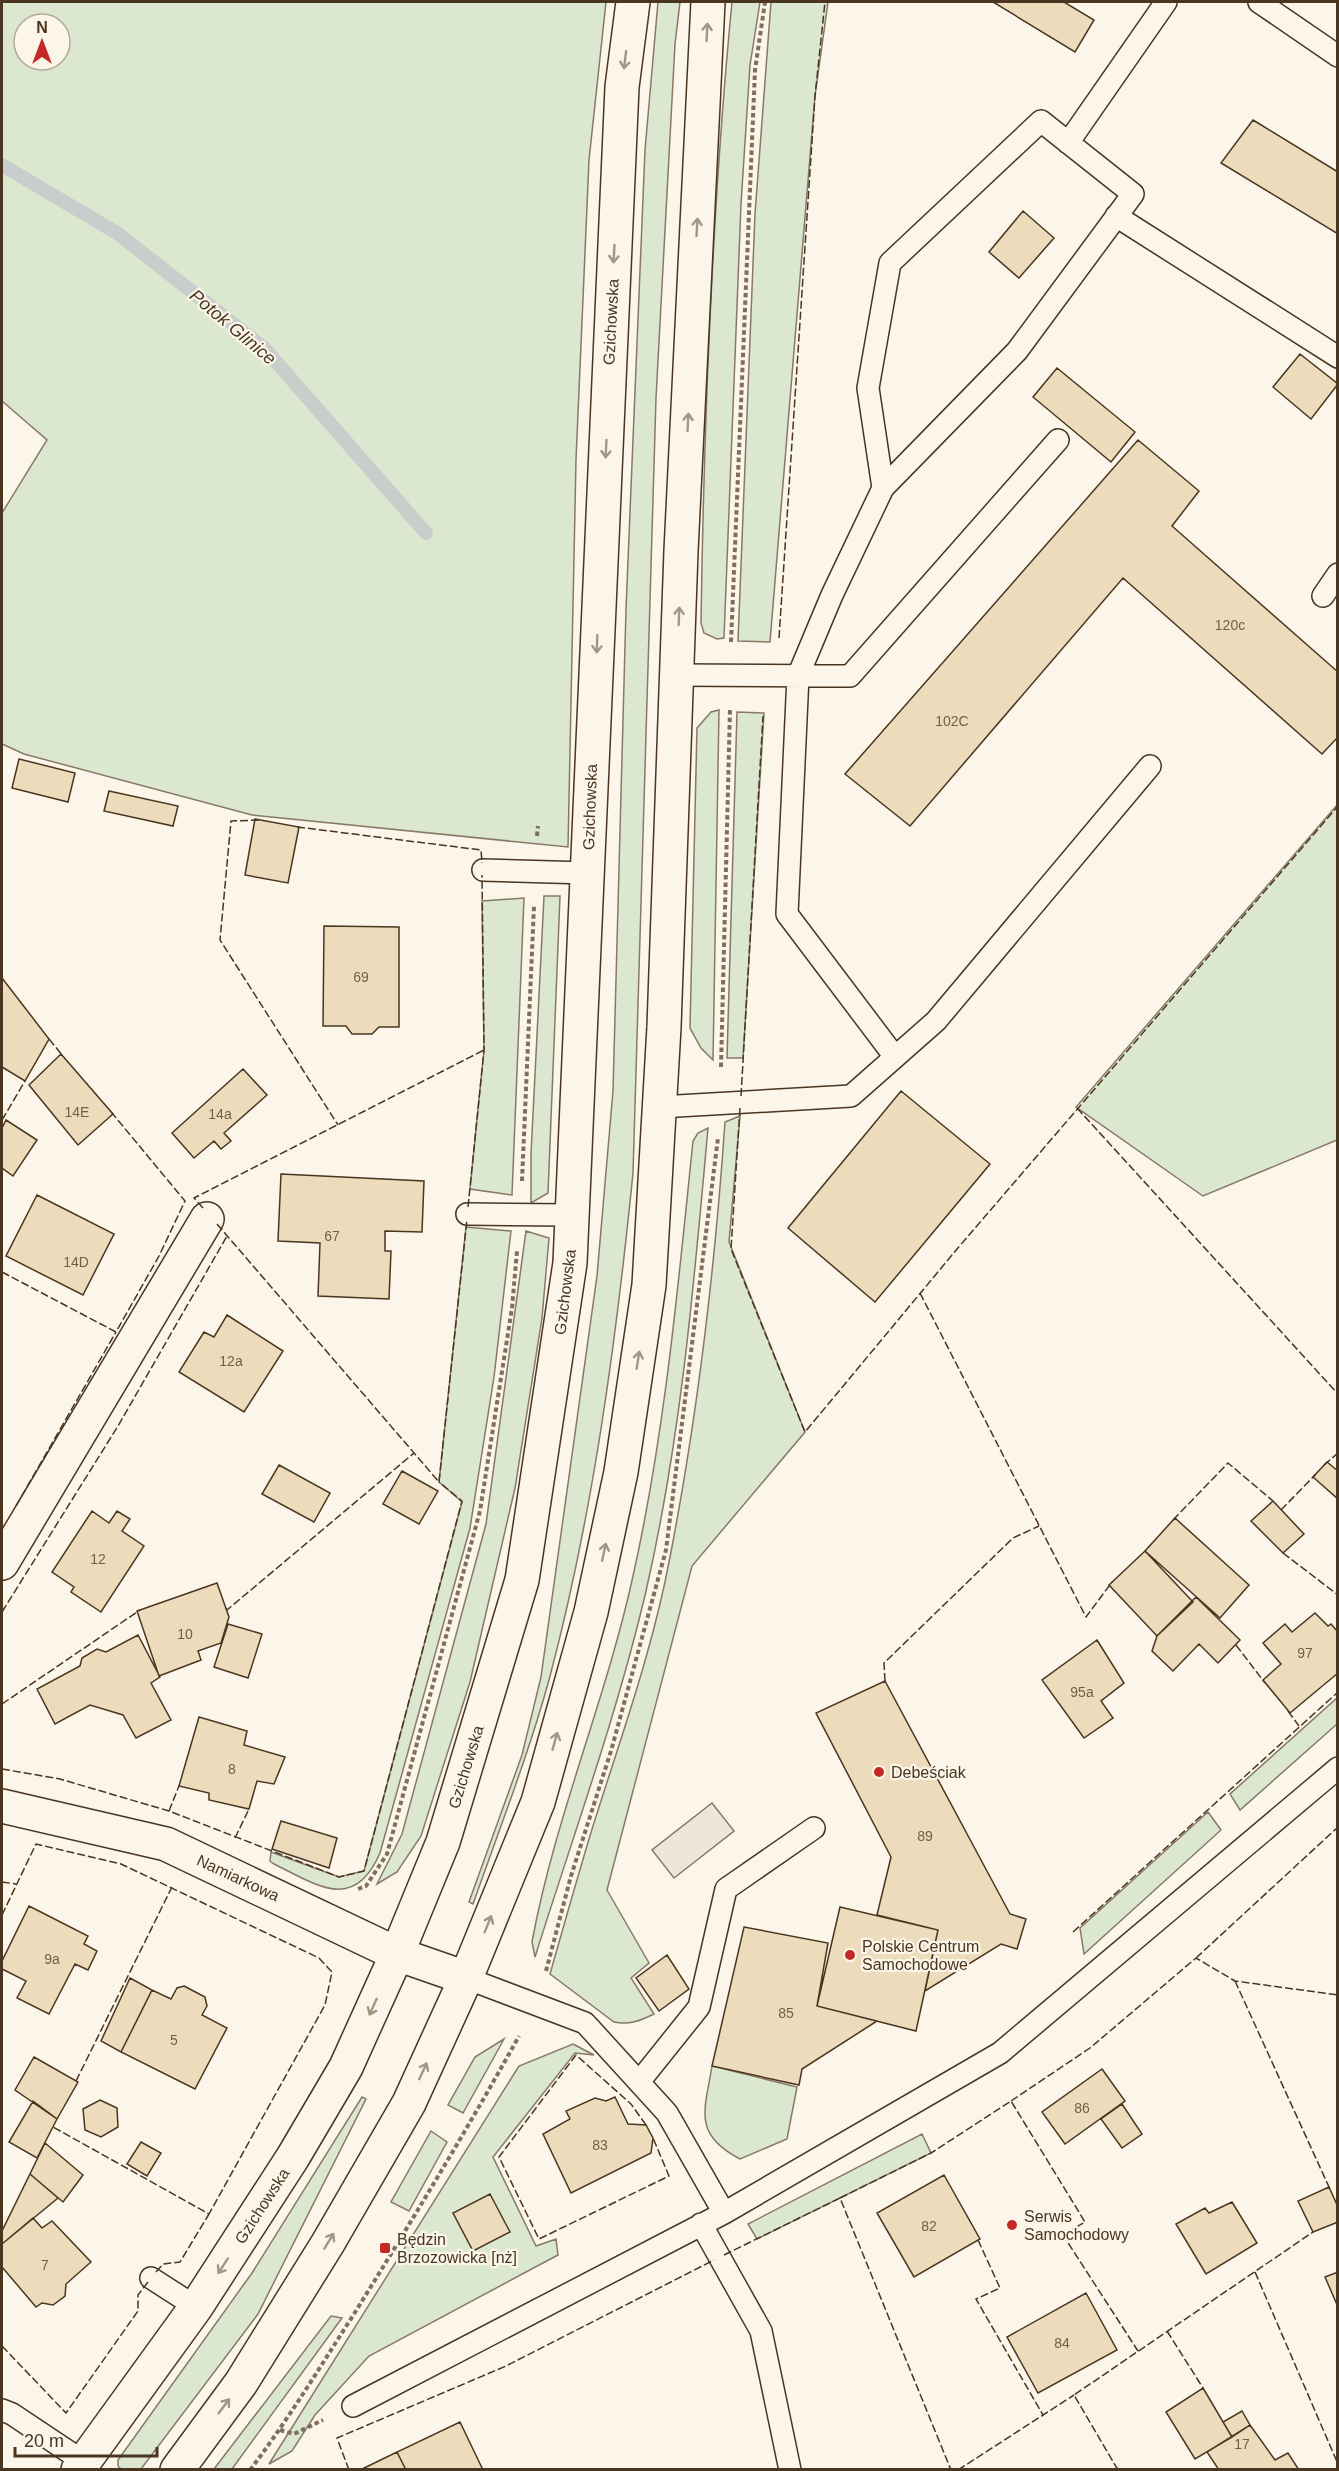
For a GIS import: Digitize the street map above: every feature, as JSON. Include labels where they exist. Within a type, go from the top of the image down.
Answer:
[{"type":"street","name":"Gzichowska","points":[[81,2466],[196,2307],[293,2157],[346,2067],[398,1954],[443,1842],[522,1580],[570,1263],[622,87],[633,2]]},
{"type":"street","points":[[177,2469],[241,2383],[328,2243],[409,2103],[466,1978],[538,1802],[591,1612],[621,1472],[649,1285],[660,1107],[708,2]]},
{"type":"street","points":[[2,1563],[207,1219]]},
{"type":"street","name":"Namiarkowa","points":[[2,1806],[166,1844],[398,1954],[466,1978]]},
{"type":"lane","points":[[1068,143],[1166,2]]},
{"type":"lane","points":[[1258,2],[1338,56]]},
{"type":"lane","points":[[883,488],[868,388],[890,263],[1041,121],[1133,194],[1017,351],[883,488],[832,595],[798,676],[787,914],[895,1057]]},
{"type":"lane","points":[[1116,216],[1338,357]]},
{"type":"lane","points":[[677,675],[850,676],[1058,440]]},
{"type":"lane","points":[[1323,596],[1338,574]]},
{"type":"lane","points":[[660,1107],[851,1096],[936,1021],[1150,766]]},
{"type":"lane","points":[[483,870],[587,873]]},
{"type":"lane","points":[[467,1214],[572,1215]]},
{"type":"lane","points":[[353,2406],[724,2213],[1000,2053],[1338,1768]]},
{"type":"lane","points":[[639,2082],[699,2007],[726,1889],[814,1828]]},
{"type":"lane","points":[[466,1978],[585,2023],[667,2113],[724,2213]]},
{"type":"lane","points":[[701,2224],[761,2331],[790,2469]]},
{"type":"lane","points":[[151,2278],[196,2307]]},
{"type":"lane","points":[[2,2410],[12,2414],[81,2466]]},
{"type":"path","points":[[387,1854],[480,1511],[512,1308],[519,1216],[538,826]]},
{"type":"path","points":[[250,2469],[280,2430],[465,2134]]},
{"type":"path","points":[[280,2430],[294,2434],[353,2406]]},
{"type":"green space","points":[[2,2],[606,2],[589,160],[576,460],[568,847],[252,815],[24,754],[2,744],[2,513],[47,440],[2,401]]},
{"type":"green space","points":[[658,2],[680,2],[675,44],[656,398],[633,1173],[611,1364],[590,1492],[565,1618],[532,1737],[473,1904],[469,1902],[522,1755],[541,1677],[597,1276],[613,1091],[626,609],[645,150]]},
{"type":"green space","points":[[732,2],[760,2],[750,65],[741,204],[724,638],[717,639],[704,633],[701,623],[702,545],[714,234]]},
{"type":"green space","points":[[771,2],[828,2],[815,96],[770,642],[738,641],[755,214]]},
{"type":"green space","points":[[719,710],[713,1060],[701,1048],[690,1028],[697,728],[711,712]]},
{"type":"green space","points":[[737,712],[764,713],[743,1058],[727,1058]]},
{"type":"green space","points":[[1337,805],[1337,1140],[1203,1196],[1076,1107]]},
{"type":"green space","points":[[544,896],[560,896],[548,1193],[531,1203],[531,1154]]},
{"type":"green space","points":[[524,898],[512,1195],[470,1189],[484,1050],[482,901]]},
{"type":"green space","points":[[740,1116],[729,1242],[805,1432],[692,1566],[607,1890],[649,1963],[631,1978],[654,2014],[634,2022],[619,2023],[614,2022],[550,1974],[593,1826],[646,1659],[663,1591],[697,1394],[711,1285],[725,1122]]},
{"type":"green space","points":[[708,1128],[685,1361],[658,1534],[622,1683],[535,1957],[532,1942],[542,1895],[609,1668],[633,1576],[662,1414],[693,1141],[698,1133]]},
{"type":"green space","points":[[466,1227],[511,1231],[494,1377],[470,1528],[380,1853],[370,1872],[359,1883],[346,1888],[333,1889],[305,1880],[274,1864],[270,1861],[271,1852],[339,1877],[364,1871],[462,1502],[439,1482]]},
{"type":"green space","points":[[526,1231],[549,1238],[542,1318],[515,1488],[470,1682],[421,1836],[397,1872],[377,1884],[402,1834],[486,1524]]},
{"type":"green space","points":[[1337,1698],[1337,1724],[1240,1810],[1230,1794]]},
{"type":"green space","points":[[1208,1812],[1221,1830],[1084,1954],[1080,1928]]},
{"type":"green space","points":[[504,2039],[463,2113],[448,2105],[475,2057]]},
{"type":"green space","points":[[573,2044],[594,2055],[575,2053],[493,2157],[536,2246],[556,2239],[558,2255],[369,2356],[315,2415],[292,2451],[269,2464],[519,2066]]},
{"type":"green space","points":[[712,2066],[797,2087],[787,2139],[740,2159],[714,2140],[705,2120]]},
{"type":"green space","points":[[362,2097],[366,2099],[258,2314],[141,2469],[121,2469],[118,2466],[118,2460],[252,2273]]},
{"type":"green space","points":[[431,2131],[447,2142],[409,2211],[391,2202]]},
{"type":"green space","points":[[922,2134],[931,2153],[757,2239],[748,2224]]},
{"type":"green space","points":[[331,2316],[342,2318],[232,2469],[214,2469]]},
{"type":"shaded area","points":[[712,1803],[734,1831],[674,1878],[652,1850]]},
{"type":"building","points":[[993,2],[1064,2],[1094,20],[1075,52]]},
{"type":"building","points":[[1253,120],[1338,172],[1338,234],[1221,163]]},
{"type":"building","points":[[1023,211],[1054,238],[1019,278],[989,252]]},
{"type":"building","points":[[1300,354],[1338,384],[1311,419],[1273,387]]},
{"type":"building","points":[[1057,368],[1135,432],[1111,462],[1033,397]]},
{"type":"building","points":[[1138,440],[1199,491],[1172,526],[1338,672],[1338,737],[1322,754],[1123,578],[910,826],[845,774]]},
{"type":"building","points":[[19,759],[75,773],[68,802],[12,788]]},
{"type":"building","points":[[109,791],[178,806],[173,826],[104,811]]},
{"type":"building","points":[[255,819],[299,827],[288,883],[245,875]]},
{"type":"building","points":[[324,926],[399,927],[399,1027],[379,1027],[372,1034],[352,1034],[346,1026],[323,1026]]},
{"type":"building","points":[[2,978],[49,1039],[25,1081],[2,1067]]},
{"type":"building","points":[[61,1054],[113,1114],[78,1145],[29,1085]]},
{"type":"building","points":[[243,1069],[267,1095],[224,1133],[231,1141],[221,1149],[214,1141],[194,1158],[172,1133]]},
{"type":"building","points":[[901,1091],[990,1164],[875,1302],[788,1228]]},
{"type":"building","points":[[6,1120],[37,1140],[13,1176],[2,1168],[2,1128]]},
{"type":"building","points":[[281,1174],[424,1181],[422,1232],[385,1231],[385,1251],[391,1251],[389,1299],[318,1296],[320,1243],[278,1241]]},
{"type":"building","points":[[37,1195],[114,1234],[83,1295],[6,1256]]},
{"type":"building","points":[[227,1315],[283,1351],[244,1412],[179,1372],[204,1332],[214,1337]]},
{"type":"building","points":[[1327,1462],[1338,1471],[1338,1499],[1313,1477]]},
{"type":"building","points":[[279,1465],[330,1493],[314,1522],[262,1494]]},
{"type":"building","points":[[402,1471],[438,1491],[419,1524],[383,1504]]},
{"type":"building","points":[[1273,1501],[1304,1534],[1283,1553],[1251,1521]]},
{"type":"building","points":[[92,1511],[109,1523],[117,1511],[130,1519],[122,1531],[144,1546],[101,1612],[71,1592],[74,1587],[52,1572]]},
{"type":"building","points":[[1175,1518],[1249,1585],[1220,1618],[1145,1551]]},
{"type":"building","points":[[1145,1551],[1193,1602],[1157,1636],[1109,1585]]},
{"type":"building","points":[[217,1583],[229,1617],[221,1643],[198,1651],[201,1660],[159,1676],[137,1611]]},
{"type":"building","points":[[1196,1597],[1240,1640],[1218,1663],[1199,1644],[1173,1671],[1152,1651],[1157,1636]]},
{"type":"building","points":[[1315,1613],[1338,1632],[1338,1673],[1290,1713],[1263,1680],[1281,1664],[1263,1643],[1285,1624],[1292,1632]]},
{"type":"building","points":[[228,1624],[262,1634],[248,1678],[214,1667]]},
{"type":"building","points":[[138,1635],[160,1677],[151,1683],[171,1720],[136,1738],[123,1715],[90,1705],[55,1724],[37,1689],[80,1666],[82,1658],[97,1649],[106,1652]]},
{"type":"building","points":[[1097,1640],[1124,1683],[1101,1701],[1113,1718],[1084,1738],[1042,1680]]},
{"type":"building","points":[[885,1681],[1010,1914],[1026,1919],[1017,1949],[1001,1944],[925,1991],[938,1930],[877,1915],[891,1857],[816,1713]]},
{"type":"building","points":[[199,1717],[247,1731],[244,1745],[285,1757],[274,1784],[257,1781],[249,1809],[209,1800],[209,1793],[179,1786]]},
{"type":"building","points":[[281,1821],[337,1838],[329,1868],[272,1849]]},
{"type":"building","points":[[29,1906],[88,1936],[84,1944],[97,1951],[88,1970],[75,1964],[49,2014],[17,1998],[26,1981],[2,1969],[2,1961]]},
{"type":"building","points":[[840,1907],[938,1930],[916,2031],[817,2006]]},
{"type":"building","points":[[744,1927],[828,1943],[817,2006],[877,2021],[802,2069],[799,2085],[712,2066]]},
{"type":"building","points":[[667,1955],[689,1989],[659,2011],[636,1978]]},
{"type":"building","points":[[130,1978],[152,1990],[121,2052],[101,2041]]},
{"type":"building","points":[[184,1986],[205,1997],[207,2006],[202,2015],[227,2028],[195,2089],[121,2052],[152,1990],[171,1999],[177,1988]]},
{"type":"building","points":[[34,2057],[78,2082],[57,2119],[15,2090]]},
{"type":"building","points":[[1102,2069],[1125,2101],[1065,2144],[1042,2112]]},
{"type":"building","points":[[615,2097],[628,2124],[646,2125],[653,2138],[651,2153],[571,2193],[543,2134],[570,2119],[566,2111],[595,2098],[606,2101]]},
{"type":"building","points":[[100,2100],[117,2108],[118,2127],[101,2137],[85,2130],[83,2109]]},
{"type":"building","points":[[33,2101],[57,2119],[37,2158],[9,2142]]},
{"type":"building","points":[[1122,2104],[1142,2134],[1122,2148],[1101,2119]]},
{"type":"building","points":[[141,2142],[161,2153],[147,2176],[127,2164]]},
{"type":"building","points":[[45,2143],[83,2175],[63,2202],[30,2174]]},
{"type":"building","points":[[30,2174],[58,2198],[2,2244],[2,2231]]},
{"type":"building","points":[[944,2175],[980,2239],[914,2277],[877,2213]]},
{"type":"building","points":[[1329,2187],[1338,2207],[1338,2222],[1313,2232],[1298,2201]]},
{"type":"building","points":[[490,2194],[510,2232],[473,2251],[453,2213]]},
{"type":"building","points":[[1232,2202],[1257,2243],[1206,2274],[1176,2224],[1205,2208],[1209,2213]]},
{"type":"building","points":[[33,2218],[42,2228],[52,2221],[91,2262],[66,2284],[65,2296],[53,2305],[42,2303],[36,2307],[2,2267],[2,2244]]},
{"type":"building","points":[[1338,2272],[1338,2307],[1325,2277]]},
{"type":"building","points":[[1086,2293],[1117,2350],[1038,2393],[1007,2337]]},
{"type":"building","points":[[1203,2388],[1232,2437],[1195,2459],[1166,2412]]},
{"type":"building","points":[[1242,2411],[1250,2425],[1232,2437],[1223,2422]]},
{"type":"building","points":[[460,2422],[483,2470],[406,2470],[397,2452]]},
{"type":"building","points":[[1250,2425],[1275,2460],[1288,2453],[1299,2470],[1219,2470],[1207,2452]]},
{"type":"building","points":[[397,2452],[406,2470],[360,2470]]},
{"type":"waterway","name":"Potok Glinice","points":[[2,165],[117,233],[264,348],[426,533]]},
{"type":"fence","points":[[779,638],[815,96],[825,2]]},
{"type":"fence","points":[[741,1096],[763,716]]},
{"type":"fence","points":[[740,1108],[731,1249],[805,1432],[957,1249],[1338,806]]},
{"type":"fence","points":[[259,820],[231,821],[220,940],[338,1125]]},
{"type":"fence","points":[[297,827],[481,850],[482,863]]},
{"type":"fence","points":[[468,1207],[484,1050],[482,875]]},
{"type":"fence","points":[[49,1039],[63,1056]]},
{"type":"fence","points":[[203,1208],[194,1198],[484,1050]]},
{"type":"fence","points":[[2,1120],[25,1081]]},
{"type":"fence","points":[[1077,1108],[1338,1394]]},
{"type":"fence","points":[[2,1272],[116,1332],[159,1256],[185,1201],[112,1113]]},
{"type":"fence","points":[[217,1224],[439,1482],[467,1219]]},
{"type":"fence","points":[[2,1612],[118,1426],[227,1236]]},
{"type":"fence","points":[[920,1293],[1086,1617],[1112,1582]]},
{"type":"fence","points":[[16,1506],[116,1332]]},
{"type":"fence","points":[[226,1608],[227,1610],[414,1453]]},
{"type":"fence","points":[[1324,1465],[1338,1453]]},
{"type":"fence","points":[[1173,1520],[1228,1463],[1273,1501]]},
{"type":"fence","points":[[1281,1510],[1316,1474]]},
{"type":"fence","points":[[2,1769],[60,1779],[169,1811],[339,1877],[364,1871],[462,1501],[439,1482]]},
{"type":"fence","points":[[885,1681],[884,1663],[1013,1538],[1039,1526]]},
{"type":"fence","points":[[1283,1553],[1338,1595]]},
{"type":"fence","points":[[2,1704],[140,1610]]},
{"type":"fence","points":[[1236,1645],[1265,1683]]},
{"type":"fence","points":[[1073,1932],[1338,1692]]},
{"type":"fence","points":[[1288,1711],[1299,1726]]},
{"type":"fence","points":[[169,1811],[179,1786]]},
{"type":"fence","points":[[235,1838],[249,1809]]},
{"type":"fence","points":[[1196,1958],[1338,1827]]},
{"type":"fence","points":[[2,1915],[36,1844],[121,1864],[319,1958],[332,1972],[325,2005],[209,2214],[53,2127]]},
{"type":"fence","points":[[2,1882],[16,1884]]},
{"type":"fence","points":[[76,2081],[172,1887]]},
{"type":"fence","points":[[1011,2101],[1090,2048],[1196,1958],[1235,1981],[1338,1995]]},
{"type":"fence","points":[[1235,1981],[1329,2187]]},
{"type":"fence","points":[[646,2125],[631,2104],[576,2055],[499,2157],[539,2239],[669,2176],[653,2138]]},
{"type":"fence","points":[[840,2198],[931,2153],[1011,2101],[1085,2222],[1063,2235],[1138,2351]]},
{"type":"fence","points":[[724,2255],[840,2198],[951,2470]]},
{"type":"fence","points":[[156,2272],[163,2264],[180,2262],[209,2214]]},
{"type":"fence","points":[[1118,2470],[1074,2395],[1313,2232]]},
{"type":"fence","points":[[978,2240],[1000,2288],[976,2299],[1043,2415]]},
{"type":"fence","points":[[349,2470],[337,2438],[506,2366],[714,2260]]},
{"type":"fence","points":[[1255,2272],[1338,2464]]},
{"type":"fence","points":[[2,2346],[66,2413],[138,2311],[138,2295],[148,2282]]},
{"type":"fence","points":[[1167,2331],[1203,2388]]},
{"type":"fence","points":[[958,2470],[1074,2395]]},
{"type":"place","name":"Debeściak","points":[[879,1772]]},
{"type":"place","name":"Polskie Centrum Samochodowe","points":[[850,1955]]},
{"type":"place","name":"Serwis Samochodowy","points":[[1012,2225]]},
{"type":"place","name":"Będzin Brzozowicka [nż]","points":[[385,2248]]}]
